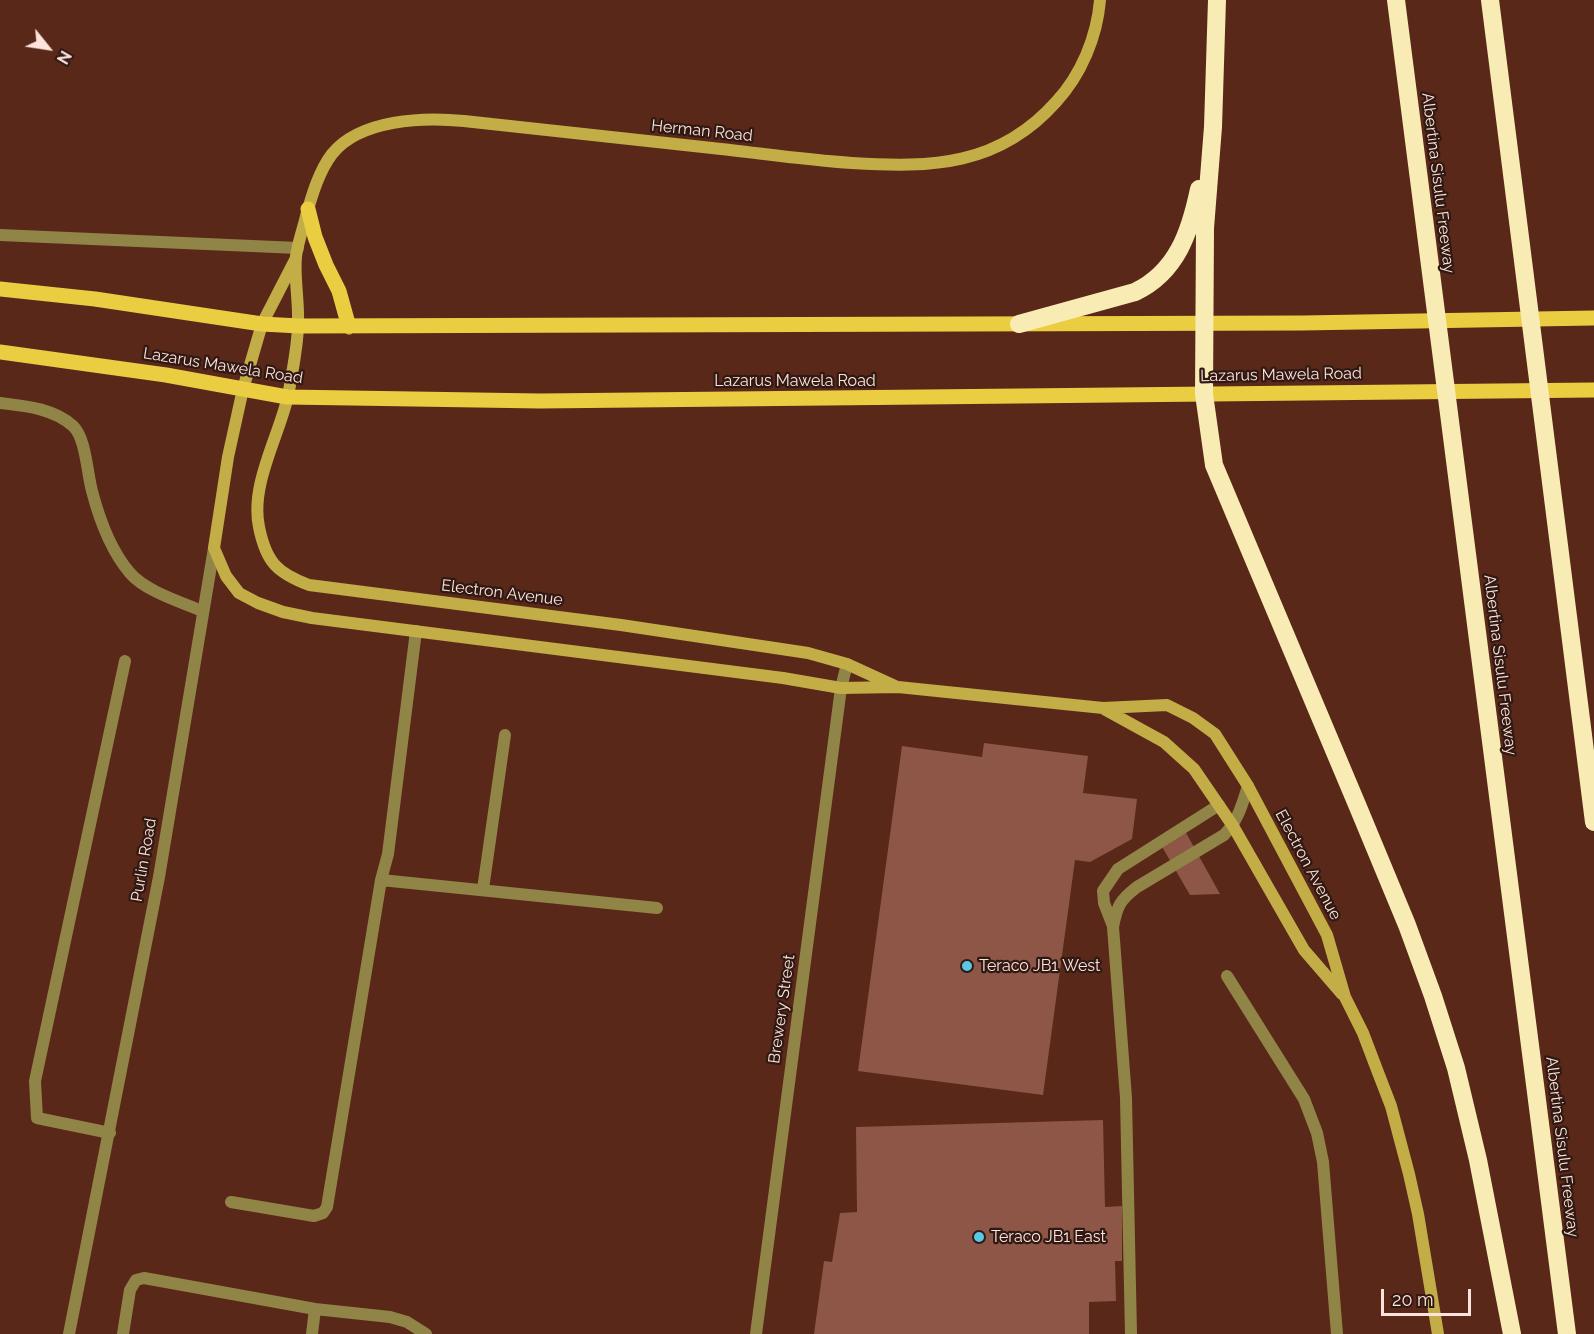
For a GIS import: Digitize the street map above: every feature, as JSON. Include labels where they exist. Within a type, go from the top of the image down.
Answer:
[{"type":"highway","points":[[1217,0],[1205,228],[1204,394],[1214,465],[1407,925],[1433,996],[1456,1068],[1478,1160],[1512,1334]]},
{"type":"highway","name":"Albertina Sisulu Freeway","points":[[1396,0],[1567,1334]]},
{"type":"highway","points":[[1490,0],[1594,822]]},
{"type":"highway","points":[[1019,324],[1135,292],[1149,286],[1160,276],[1186,238],[1212,127]]},
{"type":"main road","name":"Herman Road","points":[[243,389],[262,324],[297,253],[308,209],[322,172],[333,153],[357,135],[402,122],[428,119],[476,122],[829,161],[903,166],[952,161],[997,147],[1015,138],[1047,113],[1063,95],[1086,55],[1100,0]]},
{"type":"main road","points":[[308,209],[315,237],[339,291],[349,327]]},
{"type":"main road","name":"Herman Road","points":[[288,397],[298,326],[297,253]]},
{"type":"main road","points":[[0,289],[94,299],[262,324],[349,327],[1302,323],[1594,318]]},
{"type":"main road","name":"Lazarus Mawela Road","points":[[0,352],[166,375],[288,397],[552,401],[1594,390]]},
{"type":"main road","name":"Purlin Road","points":[[214,548],[228,457],[243,389]]},
{"type":"main road","name":"Electron Avenue","points":[[288,397],[261,485],[258,516],[258,525],[268,552],[279,570],[288,577],[309,585],[621,625],[808,653],[846,664],[898,687]]},
{"type":"main road","name":"Electron Avenue","points":[[214,548],[226,576],[239,592],[258,603],[283,612],[312,618],[783,678],[841,688],[898,687],[1103,708],[1167,705],[1193,718],[1215,734],[1248,786],[1326,935],[1345,997],[1364,1033],[1401,1139],[1418,1214],[1438,1334]]},
{"type":"main road","points":[[1103,708],[1164,742],[1194,769],[1233,826],[1305,950],[1345,997]]},
{"type":"street","points":[[0,235],[297,253]]},
{"type":"street","points":[[0,403],[34,407],[61,418],[75,427],[81,441],[92,490],[109,540],[130,574],[155,591],[202,611]]},
{"type":"street","name":"Purlin Road","points":[[69,1334],[159,878],[214,548]]},
{"type":"street","points":[[231,1202],[314,1215],[323,1213],[327,1207],[381,880],[388,854],[416,631]]},
{"type":"street","points":[[110,1132],[37,1118],[35,1081],[125,660]]},
{"type":"street","name":"Brewery Street","points":[[756,1334],[846,664]]},
{"type":"street","points":[[483,889],[505,735]]},
{"type":"street","points":[[1131,1334],[1126,1098],[1113,927],[1116,909],[1124,898],[1137,887],[1224,835],[1233,826],[1240,812],[1248,786]]},
{"type":"street","points":[[1113,927],[1104,903],[1103,891],[1118,868],[1219,805]]},
{"type":"street","points":[[381,880],[657,908]]},
{"type":"street","points":[[1227,976],[1304,1099],[1317,1133],[1323,1162],[1337,1334]]},
{"type":"street","points":[[123,1334],[130,1290],[136,1280],[144,1278],[315,1309],[398,1318],[426,1334]]},
{"type":"street","points":[[312,1334],[315,1309]]},
{"type":"building","name":"Teraco JB1 West","points":[[984,743],[1088,756],[1083,793],[1137,799],[1132,839],[1090,862],[1075,860],[1043,1095],[858,1071],[902,746],[982,757]]},
{"type":"building","points":[[1185,831],[1220,894],[1190,895],[1161,845]]},
{"type":"building","name":"Teraco JB1 East","points":[[1103,1120],[1105,1207],[1122,1206],[1122,1261],[1115,1261],[1116,1301],[1089,1302],[1089,1334],[814,1334],[824,1261],[832,1262],[840,1213],[857,1212],[856,1127]]},
{"type":"place","name":"Teraco JB1 West","points":[[967,966]]},
{"type":"place","name":"Teraco JB1 East","points":[[979,1237]]}]
